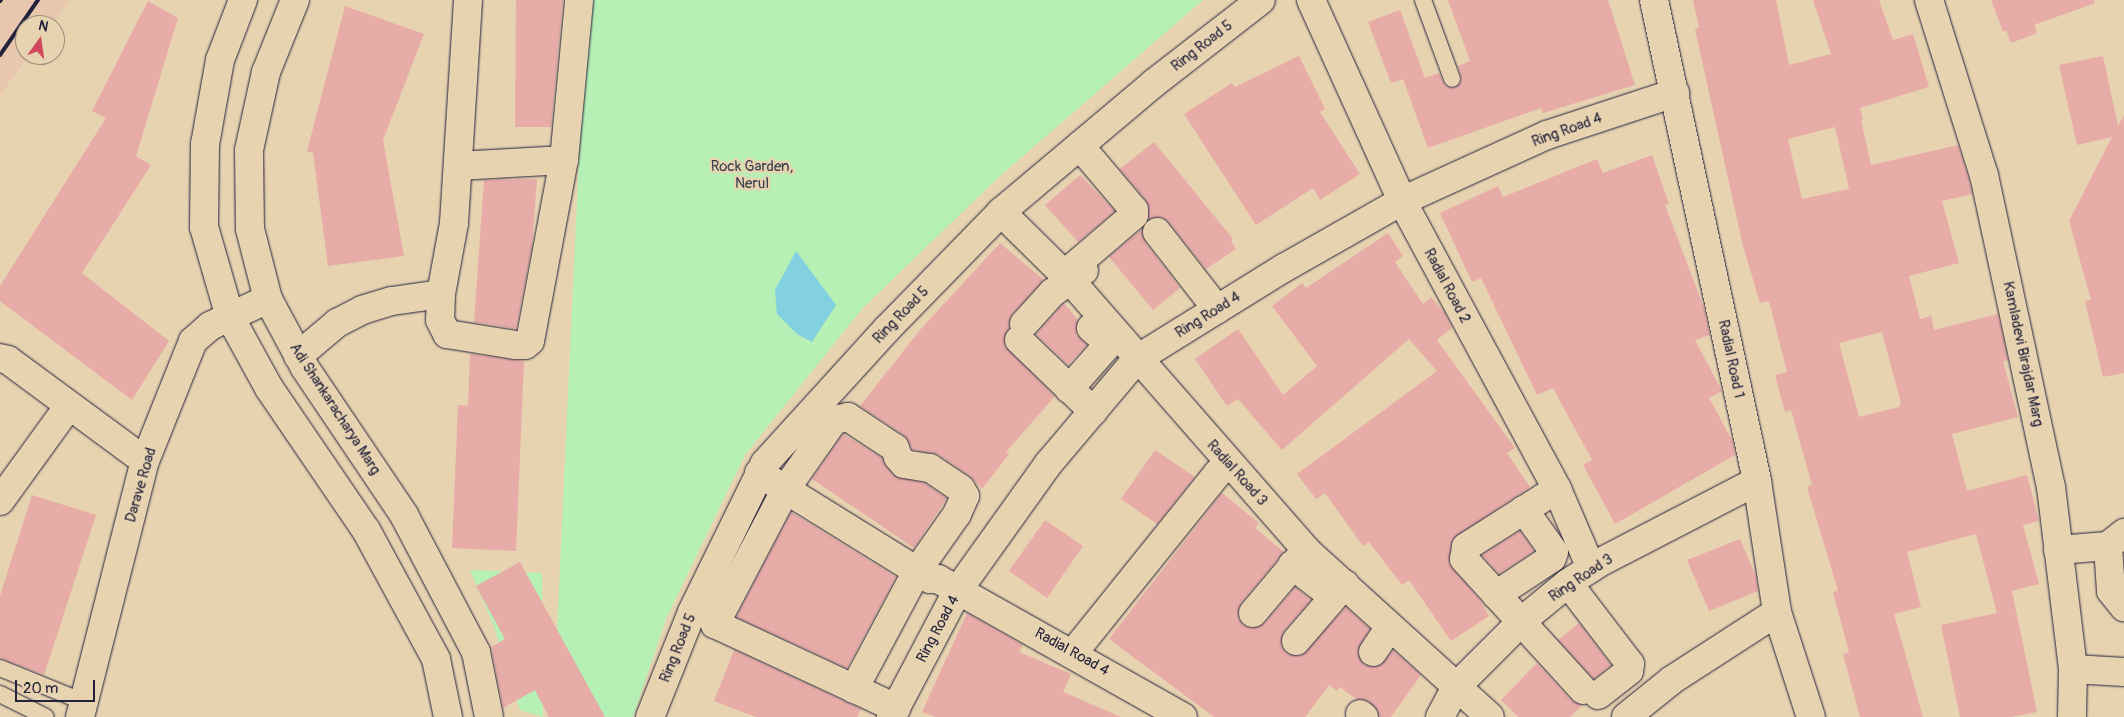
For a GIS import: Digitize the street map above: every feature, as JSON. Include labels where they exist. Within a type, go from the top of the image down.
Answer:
[{"type":"street","points":[[243,0],[220,60],[205,144],[204,227],[230,317],[269,388],[366,530],[436,659],[448,717]]},
{"type":"street","name":"Adi Shankaracharya Marg","points":[[294,0],[266,72],[249,150],[250,229],[268,299],[298,356],[404,515],[476,652],[489,717]]},
{"type":"street","points":[[468,0],[454,222],[441,294],[440,320],[447,334],[516,345],[525,345],[530,341],[564,160],[578,0]]},
{"type":"street","name":"Ring Road 5","points":[[650,717],[703,618],[762,468],[887,329],[1001,212],[1154,83],[1261,0]]},
{"type":"street","name":"Radial Road 2","points":[[1311,0],[1402,201],[1557,489],[1578,577]]},
{"type":"street","name":"Radial Road 1","points":[[1654,0],[1757,481],[1777,612],[1811,717]]},
{"type":"street","name":"Kamladevi Birajdar Marg","points":[[1929,0],[1984,175],[2051,487],[2073,669],[2072,717]]},
{"type":"street","name":"Ring Road 4","points":[[893,713],[924,569],[1049,463],[1137,359],[1217,309],[1402,201],[1547,136],[1675,93]]},
{"type":"street","points":[[1080,146],[1134,210],[1134,214],[1052,292],[1021,332],[1069,389],[1093,412]]},
{"type":"street","points":[[458,166],[564,160]]},
{"type":"street","name":"Radial Road 3","points":[[1001,212],[1067,278],[1229,464],[1299,557],[1338,590],[1390,627],[1490,717]]},
{"type":"street","points":[[1157,232],[1217,309]]},
{"type":"street","points":[[1067,278],[1106,254]]},
{"type":"street","points":[[298,356],[337,323],[362,310],[392,301],[441,294]]},
{"type":"street","name":"Darave Road","points":[[82,709],[145,461],[193,341],[210,326],[268,299]]},
{"type":"street","points":[[1069,389],[1106,347],[1106,341],[1091,328]]},
{"type":"street","points":[[0,358],[8,360],[68,407],[145,461]]},
{"type":"street","points":[[0,501],[68,407]]},
{"type":"street","points":[[854,689],[957,514],[965,496],[961,489],[930,468],[904,464],[898,457],[895,448],[869,428],[848,417],[834,420],[789,485],[703,618],[854,689],[893,713]]},
{"type":"street","points":[[1074,652],[1218,473],[1229,464]]},
{"type":"street","name":"Radial Road 4","points":[[762,468],[924,569],[1074,652],[1184,717]]},
{"type":"street","name":"Ring Road 3","points":[[1440,717],[1456,687],[1523,620],[1578,577],[1757,481]]},
{"type":"street","points":[[1524,510],[1554,552],[1578,577],[1630,664],[1629,670],[1590,692],[1523,620],[1496,595],[1464,559],[1466,547],[1524,510],[1557,489]]},
{"type":"street","points":[[366,530],[404,515]]},
{"type":"street","points":[[2058,550],[2116,539],[2111,591],[2124,607]]},
{"type":"street","points":[[1496,595],[1552,558],[1554,552]]},
{"type":"street","points":[[1253,613],[1299,557]]},
{"type":"street","points":[[1296,641],[1338,590]]},
{"type":"street","points":[[1626,717],[1672,680],[1777,612]]},
{"type":"street","points":[[1373,652],[1390,627]]},
{"type":"street","points":[[2073,669],[2124,672]]},
{"type":"lane","points":[[1423,0],[1452,79]]},
{"type":"lane","points":[[0,668],[82,709]]},
{"type":"lane","points":[[0,694],[46,717]]},
{"type":"shaded area","points":[[0,0],[70,0],[59,15],[15,15],[15,65],[22,65],[0,95]]},
{"type":"green space","name":"Rock Garden, Nerul","points":[[589,0],[1203,0],[1000,176],[862,309],[745,455],[666,619],[633,717],[553,717],[580,136]]},
{"type":"green space","points":[[470,570],[542,573],[543,717],[520,710],[494,627]]},
{"type":"water","points":[[796,251],[836,305],[812,342],[797,334],[777,314],[775,290]]},
{"type":"building","points":[[516,0],[563,0],[551,127],[515,127]]},
{"type":"building","points":[[1448,0],[1608,0],[1635,85],[1543,113],[1541,108],[1428,148],[1403,79],[1391,83],[1368,22],[1400,10],[1425,78],[1439,73],[1445,86],[1455,88],[1462,80],[1458,66],[1470,61]]},
{"type":"building","points":[[1693,0],[1776,0],[1789,65],[1831,54],[1813,0],[1879,0],[1893,40],[1913,34],[1929,87],[1860,108],[1863,119],[1861,120],[1871,165],[1958,145],[1969,179],[1972,194],[1942,201],[1959,263],[1909,276],[1920,319],[1931,316],[1934,330],[1998,314],[2008,360],[2003,361],[2018,417],[1952,434],[1967,491],[2027,475],[2039,521],[2023,525],[2039,584],[2012,591],[2037,712],[2011,717],[1960,717],[1941,625],[1997,613],[1976,534],[1907,552],[1921,607],[1894,614],[1923,717],[1860,717],[1843,654],[1849,652],[1833,592],[1838,591],[1807,487],[1812,485],[1791,410],[1785,412],[1775,375],[1787,372],[1769,301],[1760,303],[1743,246],[1695,29],[1699,28]],"holes":[[[1835,127],[1849,189],[1802,199],[1788,139]],[[1882,332],[1901,403],[1899,407],[1859,417],[1839,343]]]},
{"type":"building","points":[[1991,0],[2094,0],[2095,3],[2034,25],[2037,33],[2011,43],[2006,30],[2003,32]]},
{"type":"building","points":[[148,1],[178,18],[136,156],[151,165],[82,273],[169,341],[132,400],[0,301],[0,286],[106,118],[92,111]]},
{"type":"building","points":[[345,6],[424,34],[383,140],[404,256],[328,266],[313,153],[307,151]]},
{"type":"building","points":[[1299,56],[1325,109],[1320,112],[1360,174],[1320,200],[1313,188],[1256,225],[1184,114],[1232,83],[1235,87]]},
{"type":"building","points":[[2103,56],[2118,126],[2124,115],[2124,373],[2103,377],[2085,301],[2091,300],[2069,221],[2112,137],[2077,145],[2059,65]]},
{"type":"building","points":[[1154,142],[1233,239],[1231,241],[1236,249],[1206,269],[1169,222],[1162,217],[1149,219],[1146,200],[1120,169]]},
{"type":"building","points":[[1652,155],[1669,204],[1665,205],[1704,308],[1710,335],[1695,340],[1722,391],[1709,398],[1733,442],[1735,455],[1615,524],[1583,465],[1592,460],[1553,388],[1537,395],[1481,278],[1472,282],[1440,213],[1498,186],[1503,197],[1597,159],[1603,173]]},
{"type":"building","points":[[1080,175],[1115,211],[1078,242],[1045,205]]},
{"type":"building","points":[[537,179],[532,246],[516,329],[474,322],[484,180]]},
{"type":"building","points":[[1142,229],[1145,242],[1180,288],[1153,310],[1109,257]]},
{"type":"building","points":[[1388,233],[1403,256],[1395,262],[1423,304],[1431,297],[1444,312],[1452,328],[1437,340],[1515,448],[1507,453],[1530,487],[1453,539],[1449,564],[1480,600],[1489,616],[1451,641],[1409,580],[1402,585],[1369,542],[1363,546],[1325,493],[1316,499],[1297,474],[1437,371],[1409,339],[1282,450],[1238,399],[1227,406],[1195,359],[1238,329],[1283,395],[1317,366],[1272,306],[1302,283],[1306,288]]},
{"type":"building","points":[[1000,243],[1044,280],[1012,314],[1004,345],[1055,396],[1006,452],[1009,454],[982,489],[970,476],[939,455],[912,449],[904,435],[860,406],[920,330]]},
{"type":"building","points":[[1064,303],[1078,320],[1076,334],[1087,345],[1068,365],[1036,334]]},
{"type":"building","points":[[470,354],[524,361],[516,551],[452,548],[458,405],[468,406]]},
{"type":"building","points":[[843,434],[882,458],[893,475],[924,483],[947,498],[914,548],[812,479]]},
{"type":"building","points":[[1155,450],[1195,477],[1157,524],[1121,499]]},
{"type":"building","points":[[1222,493],[1259,523],[1255,528],[1284,552],[1241,603],[1238,618],[1243,625],[1251,628],[1265,623],[1295,587],[1311,600],[1284,631],[1281,646],[1286,653],[1301,656],[1346,607],[1370,629],[1358,650],[1364,665],[1379,666],[1393,650],[1421,675],[1391,717],[1380,717],[1369,702],[1356,699],[1340,687],[1337,691],[1329,685],[1305,717],[1214,717],[1109,639]]},
{"type":"building","points":[[32,495],[96,515],[44,675],[0,658],[0,596]]},
{"type":"building","points":[[791,512],[896,577],[847,668],[736,617]]},
{"type":"building","points":[[1045,520],[1083,546],[1047,598],[1009,571]]},
{"type":"building","points":[[1520,531],[1534,551],[1499,574],[1482,555]]},
{"type":"building","points":[[1740,539],[1756,577],[1758,591],[1709,611],[1687,560]]},
{"type":"building","points":[[520,562],[605,717],[549,717],[535,690],[503,708],[491,647],[505,639],[476,586]]},
{"type":"building","points":[[967,613],[1023,645],[1019,652],[1071,674],[1063,692],[1121,717],[936,717],[922,712]]},
{"type":"building","points":[[1579,623],[1611,665],[1594,679],[1558,640]]},
{"type":"building","points":[[734,650],[861,709],[857,717],[756,717],[714,701]]},
{"type":"building","points":[[1537,663],[1571,700],[1582,705],[1570,717],[1518,717],[1501,700]]},
{"type":"railway","points":[[0,55],[38,0]]}]
